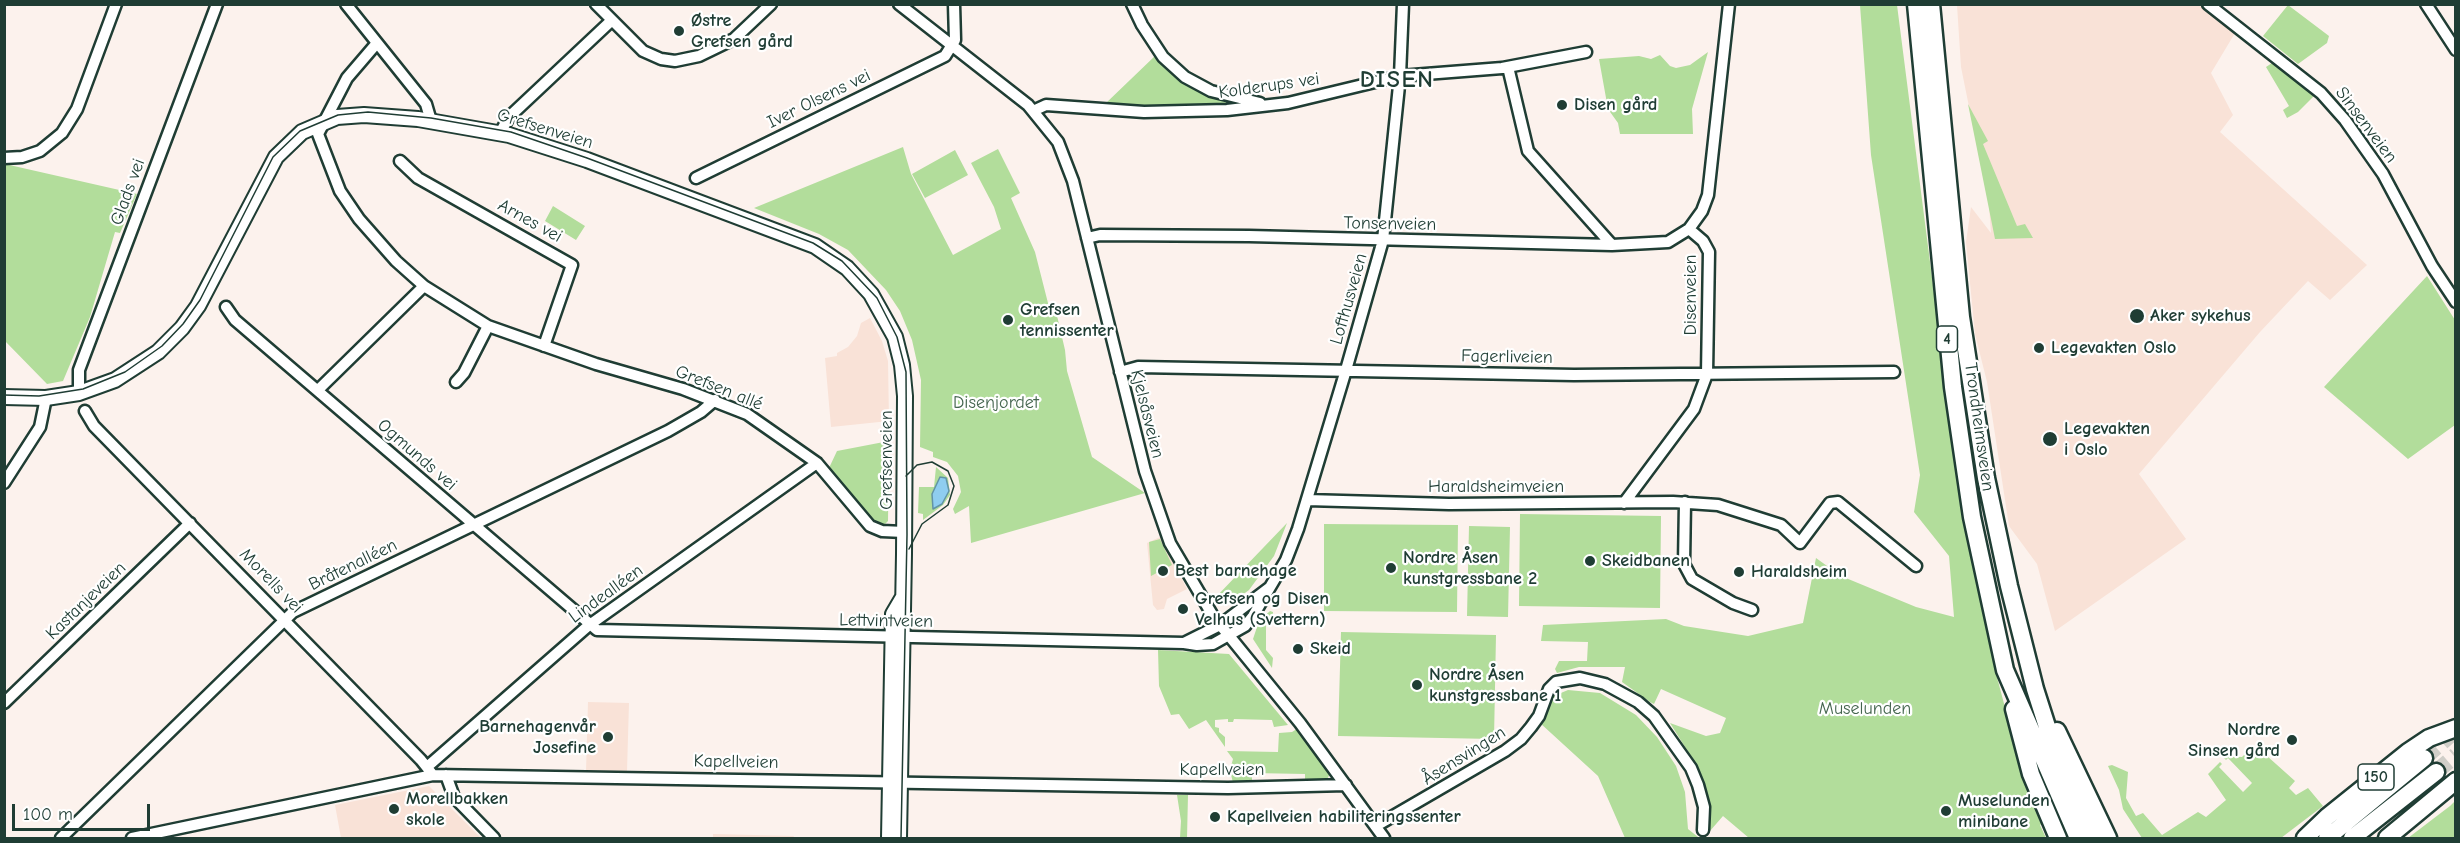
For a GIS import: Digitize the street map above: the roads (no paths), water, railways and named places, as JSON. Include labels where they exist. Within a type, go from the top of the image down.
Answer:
[{"type":"highway","name":"Trondheimsveien","points":[[1916,4],[1953,387],[1972,518],[2005,670],[2078,829],[2092,838]]},
{"type":"highway","name":"Trondheimsveien","points":[[1931,4],[1969,383],[2004,563],[2035,689],[2078,829]]},
{"type":"highway","name":"4","points":[[2005,670],[2021,742],[2058,838]]},
{"type":"highway","name":"4","points":[[2035,689],[2108,838]]},
{"type":"highway","name":"150","points":[[2305,838],[2327,817],[2408,752],[2429,738],[2456,728]]},
{"type":"highway","name":"150","points":[[2327,838],[2424,759]]},
{"type":"highway","name":"150","points":[[2354,838],[2436,772]]},
{"type":"highway","points":[[2387,838],[2456,781]]},
{"type":"highway","name":"150","points":[[2311,838],[2342,824]]},
{"type":"main road","name":"Grefsenveien","points":[[4,397],[46,398],[78,393],[131,371],[174,338],[205,295],[271,164],[288,143],[302,132],[326,121],[364,115],[431,121],[500,133],[569,153],[803,241],[831,256],[855,276],[883,311],[895,337],[902,365],[905,396],[904,595],[894,614],[898,638],[895,782],[889,838]]},
{"type":"main road","name":"Grefsenveien","points":[[895,782],[899,838]]},
{"type":"street","points":[[4,158],[22,157],[40,151],[62,133],[77,109],[116,4]]},
{"type":"street","name":"Glads vei","points":[[78,393],[79,370],[217,4]]},
{"type":"street","points":[[346,4],[429,109],[431,121]]},
{"type":"street","points":[[596,4],[611,21],[650,54],[668,60],[682,60],[707,53],[734,39],[771,4]]},
{"type":"street","name":"Kjelsåsveien","points":[[899,4],[1033,111],[1052,134],[1065,158],[1145,471],[1162,524],[1190,579],[1220,624],[1346,785],[1384,838]]},
{"type":"street","points":[[953,46],[956,33],[954,4]]},
{"type":"street","points":[[1132,4],[1142,25],[1163,57],[1185,77],[1211,91],[1266,104]]},
{"type":"street","name":"Lofthusveien","points":[[1230,636],[1253,616],[1295,537],[1383,240],[1400,76],[1402,4]]},
{"type":"street","name":"Disenveien","points":[[1624,503],[1694,409],[1707,374],[1709,252],[1704,241],[1689,229],[1702,211],[1710,187],[1729,4]]},
{"type":"street","name":"Sinsenveien","points":[[2208,4],[2321,93],[2345,120],[2383,174],[2432,267],[2456,302]]},
{"type":"street","points":[[2426,4],[2451,35],[2456,50]]},
{"type":"street","points":[[500,133],[509,117],[611,21]]},
{"type":"street","name":"Grefsen allé","points":[[377,43],[347,78],[318,134],[340,191],[376,239],[424,286],[488,326],[715,400],[755,418],[817,463],[870,526],[882,531],[904,532]]},
{"type":"street","name":"Iver Olsens vei","points":[[696,178],[720,164],[936,62],[953,46]]},
{"type":"street","name":"Kolderups vei","points":[[1033,111],[1046,105],[1144,112],[1227,110],[1288,103],[1400,76],[1508,67],[1586,52]]},
{"type":"street","points":[[1508,67],[1528,151],[1612,245]]},
{"type":"street","name":"Arnes vei","points":[[400,161],[418,178],[572,265],[544,346]]},
{"type":"street","name":"Tonsenveien","points":[[1087,238],[1100,235],[1612,245],[1668,242],[1689,229]]},
{"type":"street","points":[[318,390],[424,286]]},
{"type":"street","name":"Ogmunds vei","points":[[226,306],[235,320],[588,626]]},
{"type":"street","points":[[456,382],[464,373],[488,326]]},
{"type":"street","name":"Fagerliveien","points":[[1120,372],[1138,367],[1574,375],[1894,372]]},
{"type":"street","points":[[4,483],[40,427],[45,414],[46,398]]},
{"type":"street","name":"Bråtenalléen","points":[[62,838],[293,612],[668,430],[701,412],[715,400]]},
{"type":"street","name":"Morells vei","points":[[86,411],[94,426],[430,771]]},
{"type":"street","name":"Lindealléen","points":[[430,771],[588,626],[817,463]]},
{"type":"street","name":"Haraldsheimveien","points":[[1307,500],[1449,504],[1685,502],[1718,505],[1746,512],[1782,525],[1800,543],[1830,503],[1838,502],[1916,566]]},
{"type":"street","points":[[1685,502],[1684,564],[1692,579],[1733,603],[1752,610]]},
{"type":"street","name":"Kastanjeveien","points":[[4,703],[190,523]]},
{"type":"street","name":"Lofthusveien","points":[[1220,624],[1269,588]]},
{"type":"street","name":"Lettvintveien","points":[[1184,643],[1220,624]]},
{"type":"street","name":"Lettvintveien","points":[[588,626],[600,631],[1205,645],[1230,636]]},
{"type":"street","name":"Åsensvingen","points":[[1376,826],[1521,739],[1539,716],[1549,689],[1556,682],[1571,678],[1590,679],[1605,684],[1638,702],[1654,716],[1691,768],[1698,784],[1704,807],[1703,830]]},
{"type":"street","name":"Kapellveien","points":[[132,838],[430,771],[446,775],[1228,788],[1346,785]]},
{"type":"street","points":[[446,775],[454,796],[494,838]]},
{"type":"water","points":[[940,477],[946,478],[949,491],[942,504],[933,509],[932,494]]},
{"type":"tunnel","points":[[2424,758],[2456,730]]},
{"type":"tunnel","points":[[2436,772],[2456,755]]},
{"type":"tram line","points":[[4,395],[39,396],[83,389],[125,372],[162,346],[183,324],[200,300],[273,157],[300,131],[338,115],[368,112],[431,118],[511,132],[587,158],[813,243],[842,261],[877,298],[897,337],[906,372],[907,535],[901,838]]},
{"type":"tram line","points":[[906,476],[917,465],[932,462],[948,471],[954,486],[948,505],[922,524],[909,549]]},
{"type":"place","name":"Østre Grefsen gård","points":[[679,31]]},
{"type":"place","name":"Disen gård","points":[[1562,105]]},
{"type":"place","name":"Aker sykehus","points":[[2137,316]]},
{"type":"place","name":"Grefsen tennissenter","points":[[1008,320]]},
{"type":"place","name":"Legevakten Oslo","points":[[2039,348]]},
{"type":"place","name":"Legevakten i Oslo","points":[[2050,439]]},
{"type":"place","name":"Skeidbanen","points":[[1590,561]]},
{"type":"place","name":"Nordre Åsen kunstgressbane 2","points":[[1391,568]]},
{"type":"place","name":"Best barnehage","points":[[1163,571]]},
{"type":"place","name":"Haraldsheim","points":[[1739,572]]},
{"type":"place","name":"Grefsen og Disen Velhus (Svettern)","points":[[1183,609]]},
{"type":"place","name":"Skeid","points":[[1298,649]]},
{"type":"place","name":"Nordre Åsen kunstgressbane 1","points":[[1417,685]]},
{"type":"place","name":"Barnehagenvår Josefine","points":[[608,737]]},
{"type":"place","name":"Nordre Sinsen gård","points":[[2292,740]]},
{"type":"place","name":"Morellbakken skole","points":[[394,809]]},
{"type":"place","name":"Muselunden minibane","points":[[1946,811]]},
{"type":"place","name":"Kapellveien habiliteringssenter","points":[[1215,817]]},
{"type":"district","name":"DISEN","points":[[1397,80]]},
{"type":"park label","name":"Disenjordet","points":[[996,403]]},
{"type":"park label","name":"Muselunden","points":[[1865,709]]}]
